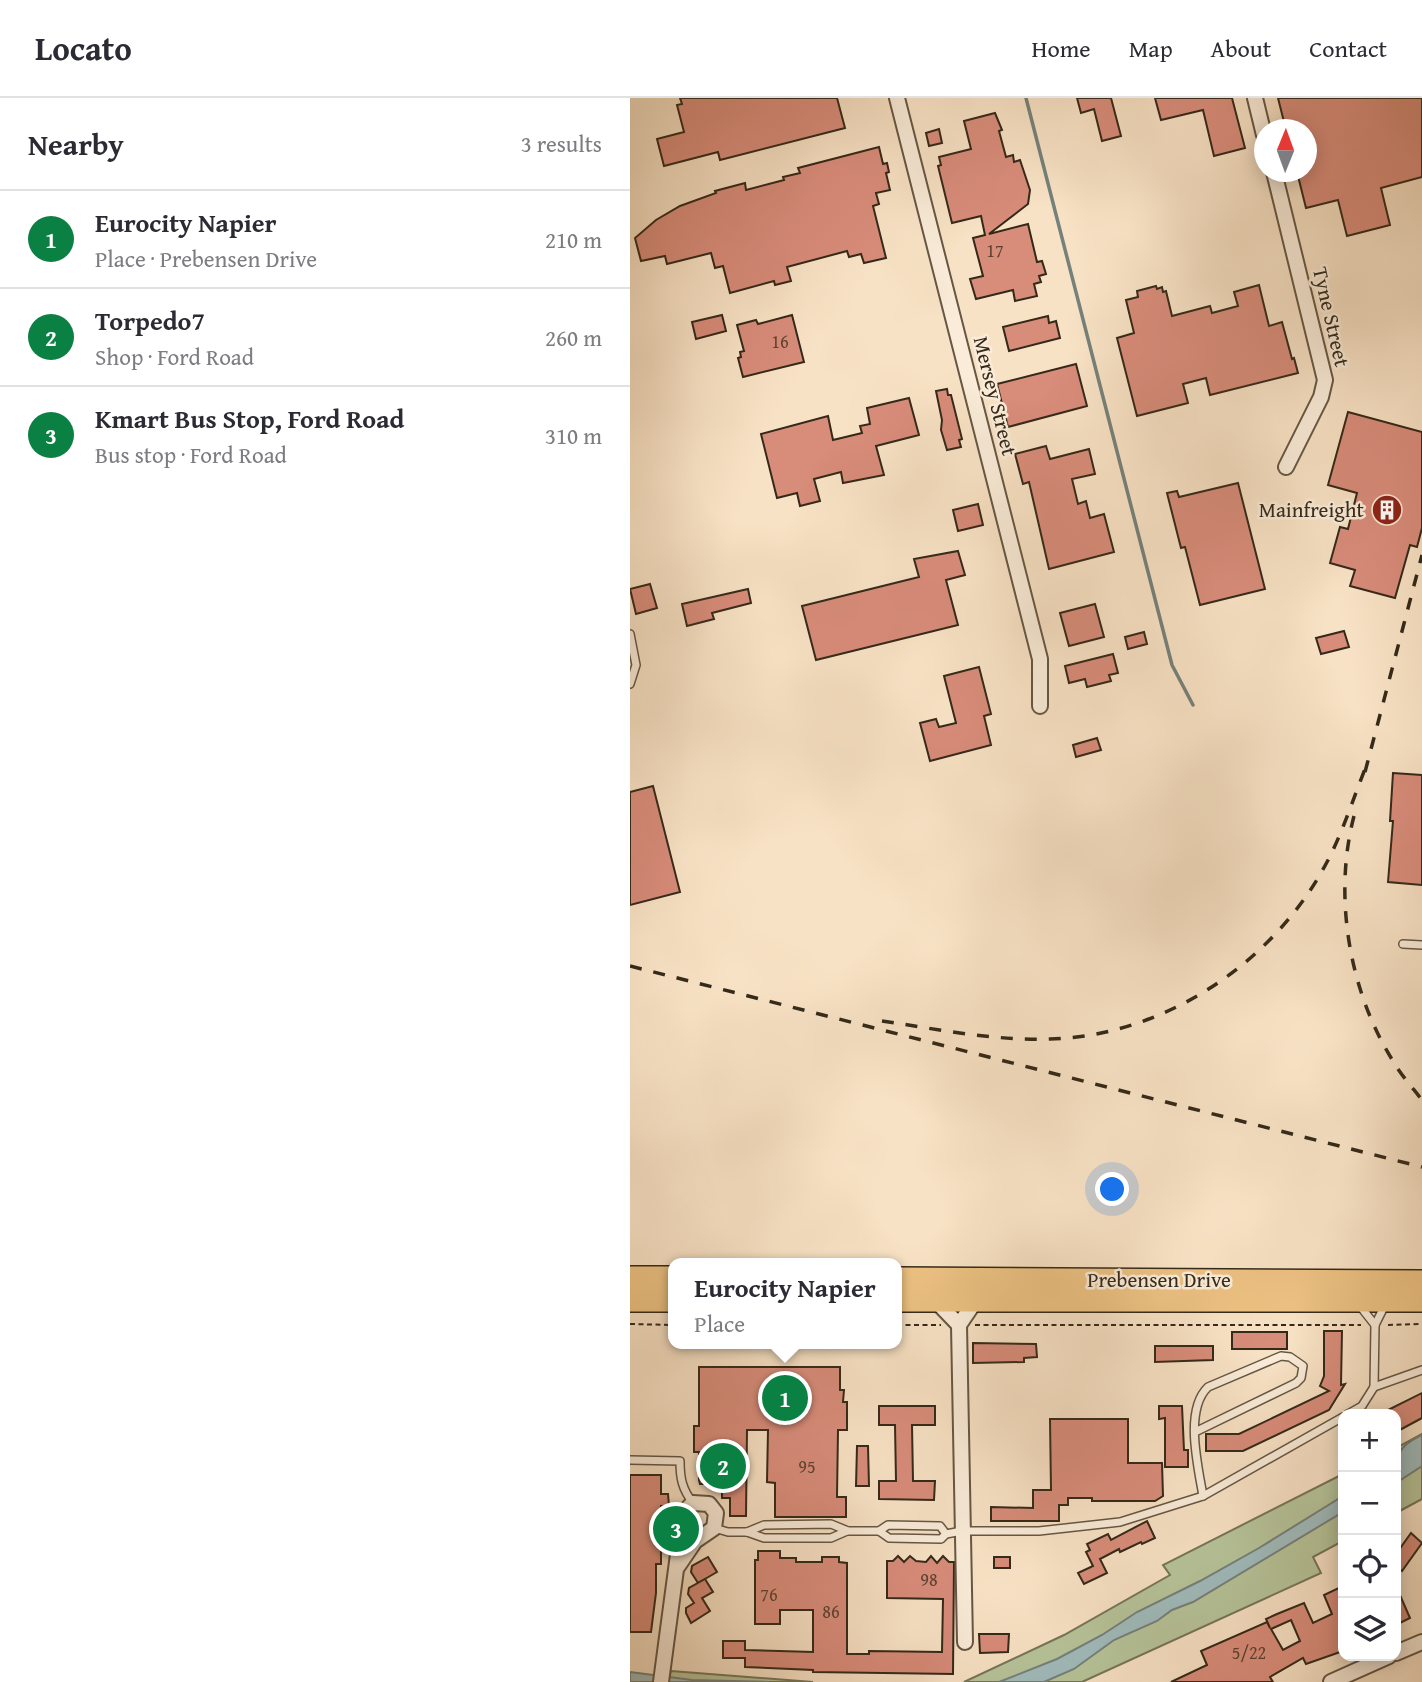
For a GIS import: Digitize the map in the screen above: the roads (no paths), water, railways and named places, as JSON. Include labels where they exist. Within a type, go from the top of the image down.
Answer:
[{"type":"main road","points":[[630,1278],[668,1278]]},
{"type":"main road","name":"Prebensen Drive","points":[[902,1279],[1422,1282]]},
{"type":"main road","points":[[630,1300],[668,1300]]},
{"type":"main road","name":"Prebensen Drive","points":[[902,1300],[1422,1300]]},
{"type":"street","name":"Mersey Street","points":[[897,98],[1040,659],[1040,706]]},
{"type":"street","points":[[1255,98],[1261,119]]},
{"type":"street","name":"Tyne Street","points":[[1276,182],[1325,380],[1321,397],[1286,467]]},
{"type":"street","points":[[935,1300],[959,1325]]},
{"type":"street","points":[[965,1642],[959,1325],[976,1300]]},
{"type":"street","points":[[662,1675],[685,1511],[693,1503],[704,1502],[713,1508],[717,1518],[710,1532],[695,1541],[678,1566]]},
{"type":"street","points":[[683,1522],[690,1532],[700,1536],[710,1532]]},
{"type":"street","points":[[1401,1651],[1422,1642]]},
{"type":"street","points":[[1331,1682],[1378,1661]]},
{"type":"lane","points":[[630,634],[636,665],[630,684]]},
{"type":"lane","points":[[1403,944],[1422,945]]},
{"type":"lane","points":[[1355,1300],[1375,1325]]},
{"type":"lane","points":[[1357,1409],[1363,1406],[1374,1387],[1375,1325],[1388,1300]]},
{"type":"lane","points":[[1195,1432],[1296,1383],[1304,1371],[1303,1366],[1290,1357],[1281,1356],[1208,1387],[1200,1395],[1196,1404],[1195,1432],[1196,1457],[1203,1496]]},
{"type":"lane","points":[[1374,1387],[1422,1370]]},
{"type":"lane","points":[[879,1531],[889,1538],[941,1539],[946,1534],[962,1531],[1039,1531],[1120,1522],[1203,1496],[1338,1420]]},
{"type":"lane","points":[[630,1460],[680,1461],[680,1480],[693,1503]]},
{"type":"lane","points":[[747,1532],[764,1525],[831,1524],[848,1531],[879,1531],[888,1525],[940,1526],[946,1534]]},
{"type":"lane","points":[[710,1532],[747,1532],[764,1538],[831,1538],[848,1531]]},
{"type":"water","points":[[1422,1435],[1422,1466],[1401,1480],[1401,1450]]},
{"type":"water","points":[[1338,1499],[1338,1515],[1193,1602],[1114,1640],[1074,1669],[1044,1682],[999,1682],[1057,1659],[1102,1635],[1137,1612],[1259,1548]]},
{"type":"water","points":[[630,1672],[692,1680],[769,1682],[630,1682]]},
{"type":"waterway","points":[[1026,98],[1172,665],[1193,705]]},
{"type":"railway","points":[[1365,772],[1422,555]]},
{"type":"railway","points":[[882,1021],[987,1036],[1050,1039],[1092,1035],[1134,1024],[1174,1008],[1211,987],[1246,962],[1277,932],[1305,898],[1333,850],[1367,764]]},
{"type":"railway","points":[[1354,816],[1345,878],[1349,942],[1356,974],[1378,1034],[1396,1066],[1422,1100]]},
{"type":"railway","points":[[630,966],[1422,1167]]},
{"type":"place","name":"Mainfreight","points":[[1387,510]]},
{"type":"place","name":"Eurocity Napier","points":[[785,1398]]},
{"type":"place","name":"Torpedo7","points":[[723,1466]]},
{"type":"place","name":"Kmart Bus Stop, Ford Road","points":[[676,1529]]}]
